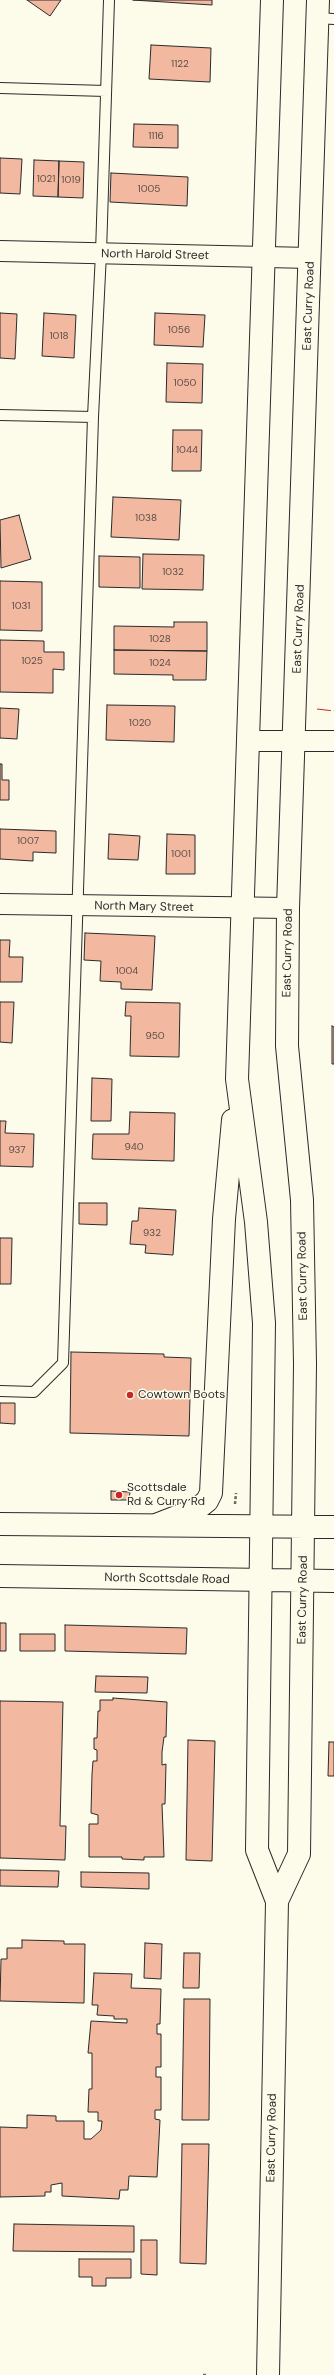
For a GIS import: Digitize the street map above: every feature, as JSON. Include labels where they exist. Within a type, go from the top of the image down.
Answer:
[{"type":"main road","name":"East Curry Road","points":[[268,2375],[277,1901],[257,1850],[262,1580],[264,1323],[256,1222],[237,1079],[272,0]]},
{"type":"main road","name":"East Curry Road","points":[[277,1901],[299,1854],[305,1364],[302,1200],[287,1046],[288,908],[295,741],[310,258],[323,12]]},
{"type":"main road","points":[[156,1525],[197,1509],[207,1501],[211,1492],[224,1219],[237,1079]]},
{"type":"main road","points":[[0,1524],[262,1527],[304,1526],[334,1528]]},
{"type":"main road","name":"North Scottsdale Road","points":[[0,1576],[303,1582],[334,1581]]},
{"type":"street","name":"North Harold Street","points":[[0,251],[310,258]]},
{"type":"street","points":[[248,741],[334,741]]},
{"type":"street","name":"North Mary Street","points":[[0,904],[288,908]]},
{"type":"lane","points":[[0,1391],[34,1392],[63,1363],[79,906],[93,417],[101,253],[109,0]]},
{"type":"lane","points":[[0,88],[106,91]]},
{"type":"lane","points":[[0,415],[93,417]]},
{"type":"path","points":[[235,1507],[236,1493]]},
{"type":"path","points":[[203,2375],[208,2375]]},
{"type":"building","points":[[27,0],[61,0],[50,16]]},
{"type":"building","points":[[133,0],[212,0],[212,5]]},
{"type":"building","points":[[151,45],[211,48],[210,82],[149,79]]},
{"type":"building","points":[[134,124],[178,125],[178,148],[133,147]]},
{"type":"building","points":[[0,158],[22,159],[20,194],[0,193]]},
{"type":"building","points":[[34,160],[59,161],[58,197],[33,196]]},
{"type":"building","points":[[59,161],[84,162],[83,198],[58,197]]},
{"type":"building","points":[[111,173],[188,177],[187,206],[110,202]]},
{"type":"building","points":[[0,313],[17,314],[15,359],[0,358]]},
{"type":"building","points":[[44,313],[76,315],[74,358],[42,356]]},
{"type":"building","points":[[155,313],[205,315],[203,347],[154,345]]},
{"type":"building","points":[[167,363],[203,364],[202,403],[166,402]]},
{"type":"building","points":[[173,430],[202,430],[201,471],[172,471]]},
{"type":"building","points":[[113,497],[181,500],[179,540],[111,537]]},
{"type":"building","points":[[19,515],[31,559],[1,568],[0,520]]},
{"type":"building","points":[[143,554],[204,555],[203,590],[142,589]]},
{"type":"building","points":[[99,556],[140,557],[140,588],[99,587]]},
{"type":"building","points":[[0,581],[42,582],[42,631],[0,630]]},
{"type":"building","points":[[174,622],[207,622],[207,651],[114,650],[114,626],[174,627]]},
{"type":"building","points":[[0,640],[44,641],[44,652],[64,652],[64,670],[53,669],[53,693],[0,692]]},
{"type":"building","points":[[114,650],[207,651],[206,680],[173,680],[173,675],[114,674]]},
{"type":"building","points":[[107,705],[175,706],[174,742],[106,740]]},
{"type":"building","points":[[0,708],[19,709],[17,739],[0,738]]},
{"type":"building","points":[[0,764],[2,764],[2,780],[9,780],[9,800],[0,800]]},
{"type":"building","points":[[0,829],[56,831],[56,853],[33,852],[33,861],[0,859]]},
{"type":"building","points":[[109,834],[140,836],[138,860],[108,859]]},
{"type":"building","points":[[167,834],[195,835],[195,874],[166,874]]},
{"type":"building","points":[[85,933],[155,936],[152,990],[121,989],[121,982],[100,981],[101,961],[84,960]]},
{"type":"building","points":[[0,940],[10,940],[9,957],[23,957],[22,982],[0,982]]},
{"type":"building","points":[[0,1002],[14,1002],[12,1043],[0,1042]]},
{"type":"building","points":[[126,1002],[180,1003],[179,1057],[130,1056],[131,1016],[125,1016]]},
{"type":"building","points":[[332,1026],[334,1027],[334,1064],[332,1064]]},
{"type":"building","points":[[92,1078],[112,1079],[111,1121],[91,1121]]},
{"type":"building","points":[[130,1112],[175,1113],[174,1161],[92,1159],[93,1134],[129,1134]]},
{"type":"building","points":[[0,1121],[6,1121],[5,1133],[34,1134],[33,1167],[0,1166]]},
{"type":"building","points":[[79,1203],[107,1203],[107,1225],[79,1224]]},
{"type":"building","points":[[139,1208],[176,1210],[173,1255],[145,1253],[146,1245],[130,1244],[132,1221],[138,1221]]},
{"type":"building","points":[[0,1238],[12,1238],[11,1284],[0,1284]]},
{"type":"building","name":"Cowtown Boots","points":[[71,1352],[164,1354],[164,1357],[191,1358],[189,1436],[70,1433]]},
{"type":"building","points":[[0,1403],[15,1403],[15,1424],[0,1423]]},
{"type":"building","points":[[111,1491],[130,1492],[129,1500],[111,1500]]},
{"type":"building","points":[[0,1623],[6,1623],[6,1651],[0,1651]]},
{"type":"building","points":[[65,1625],[187,1628],[186,1654],[65,1651]]},
{"type":"building","points":[[20,1634],[55,1634],[55,1651],[20,1651]]},
{"type":"building","points":[[96,1676],[148,1677],[147,1693],[95,1692]]},
{"type":"building","points":[[113,1698],[167,1702],[166,1737],[164,1737],[162,1752],[162,1765],[166,1764],[165,1804],[162,1804],[164,1857],[144,1857],[144,1860],[122,1859],[122,1857],[89,1857],[89,1824],[98,1824],[98,1815],[91,1813],[93,1761],[97,1761],[97,1750],[94,1749],[94,1738],[97,1738],[98,1711],[100,1711],[100,1700],[113,1700]]},
{"type":"building","points":[[0,1701],[63,1702],[60,1826],[66,1826],[65,1860],[0,1858]]},
{"type":"building","points":[[188,1740],[215,1741],[212,1861],[186,1860]]},
{"type":"building","points":[[329,1742],[334,1742],[334,1776],[328,1776]]},
{"type":"building","points":[[0,1870],[59,1871],[58,1887],[0,1886]]},
{"type":"building","points":[[81,1872],[149,1873],[149,1889],[81,1887]]},
{"type":"building","points":[[22,1940],[64,1941],[64,1944],[85,1944],[84,2003],[0,2001],[1,1959],[7,1959],[7,1948],[22,1948]]},
{"type":"building","points":[[145,1943],[162,1944],[161,1979],[144,1978]]},
{"type":"building","points":[[184,1953],[200,1953],[199,1988],[183,1988]]},
{"type":"building","points":[[94,1973],[132,1974],[131,1988],[161,1989],[160,2024],[157,2024],[157,2034],[161,2034],[161,2067],[156,2067],[156,2077],[161,2077],[161,2110],[155,2110],[155,2119],[160,2120],[157,2177],[129,2176],[128,2190],[120,2190],[119,2199],[62,2196],[62,2183],[51,2185],[51,2192],[45,2192],[45,2196],[0,2197],[0,2127],[27,2128],[27,2115],[56,2116],[56,2121],[84,2121],[84,2139],[91,2139],[101,2130],[102,2121],[98,2121],[98,2112],[88,2112],[89,2089],[92,2089],[92,2053],[88,2053],[91,2021],[127,2023],[127,2019],[114,2019],[114,2016],[97,2015],[98,2005],[92,2005]]},
{"type":"building","points":[[184,1999],[210,1999],[209,2120],[182,2120]]},
{"type":"building","points":[[182,2144],[209,2144],[206,2264],[180,2263]]},
{"type":"building","points":[[14,2224],[134,2226],[134,2252],[13,2251]]},
{"type":"building","points":[[141,2240],[157,2240],[157,2275],[141,2274]]},
{"type":"building","points":[[79,2259],[131,2259],[131,2278],[106,2278],[106,2286],[92,2286],[92,2277],[79,2277]]},
{"type":"power","points":[[317,709],[334,711]]},
{"type":"place","name":"Cowtown Boots","points":[[130,1395]]},
{"type":"place","name":"Scottsdale Rd & Curry Rd","points":[[119,1495]]}]
